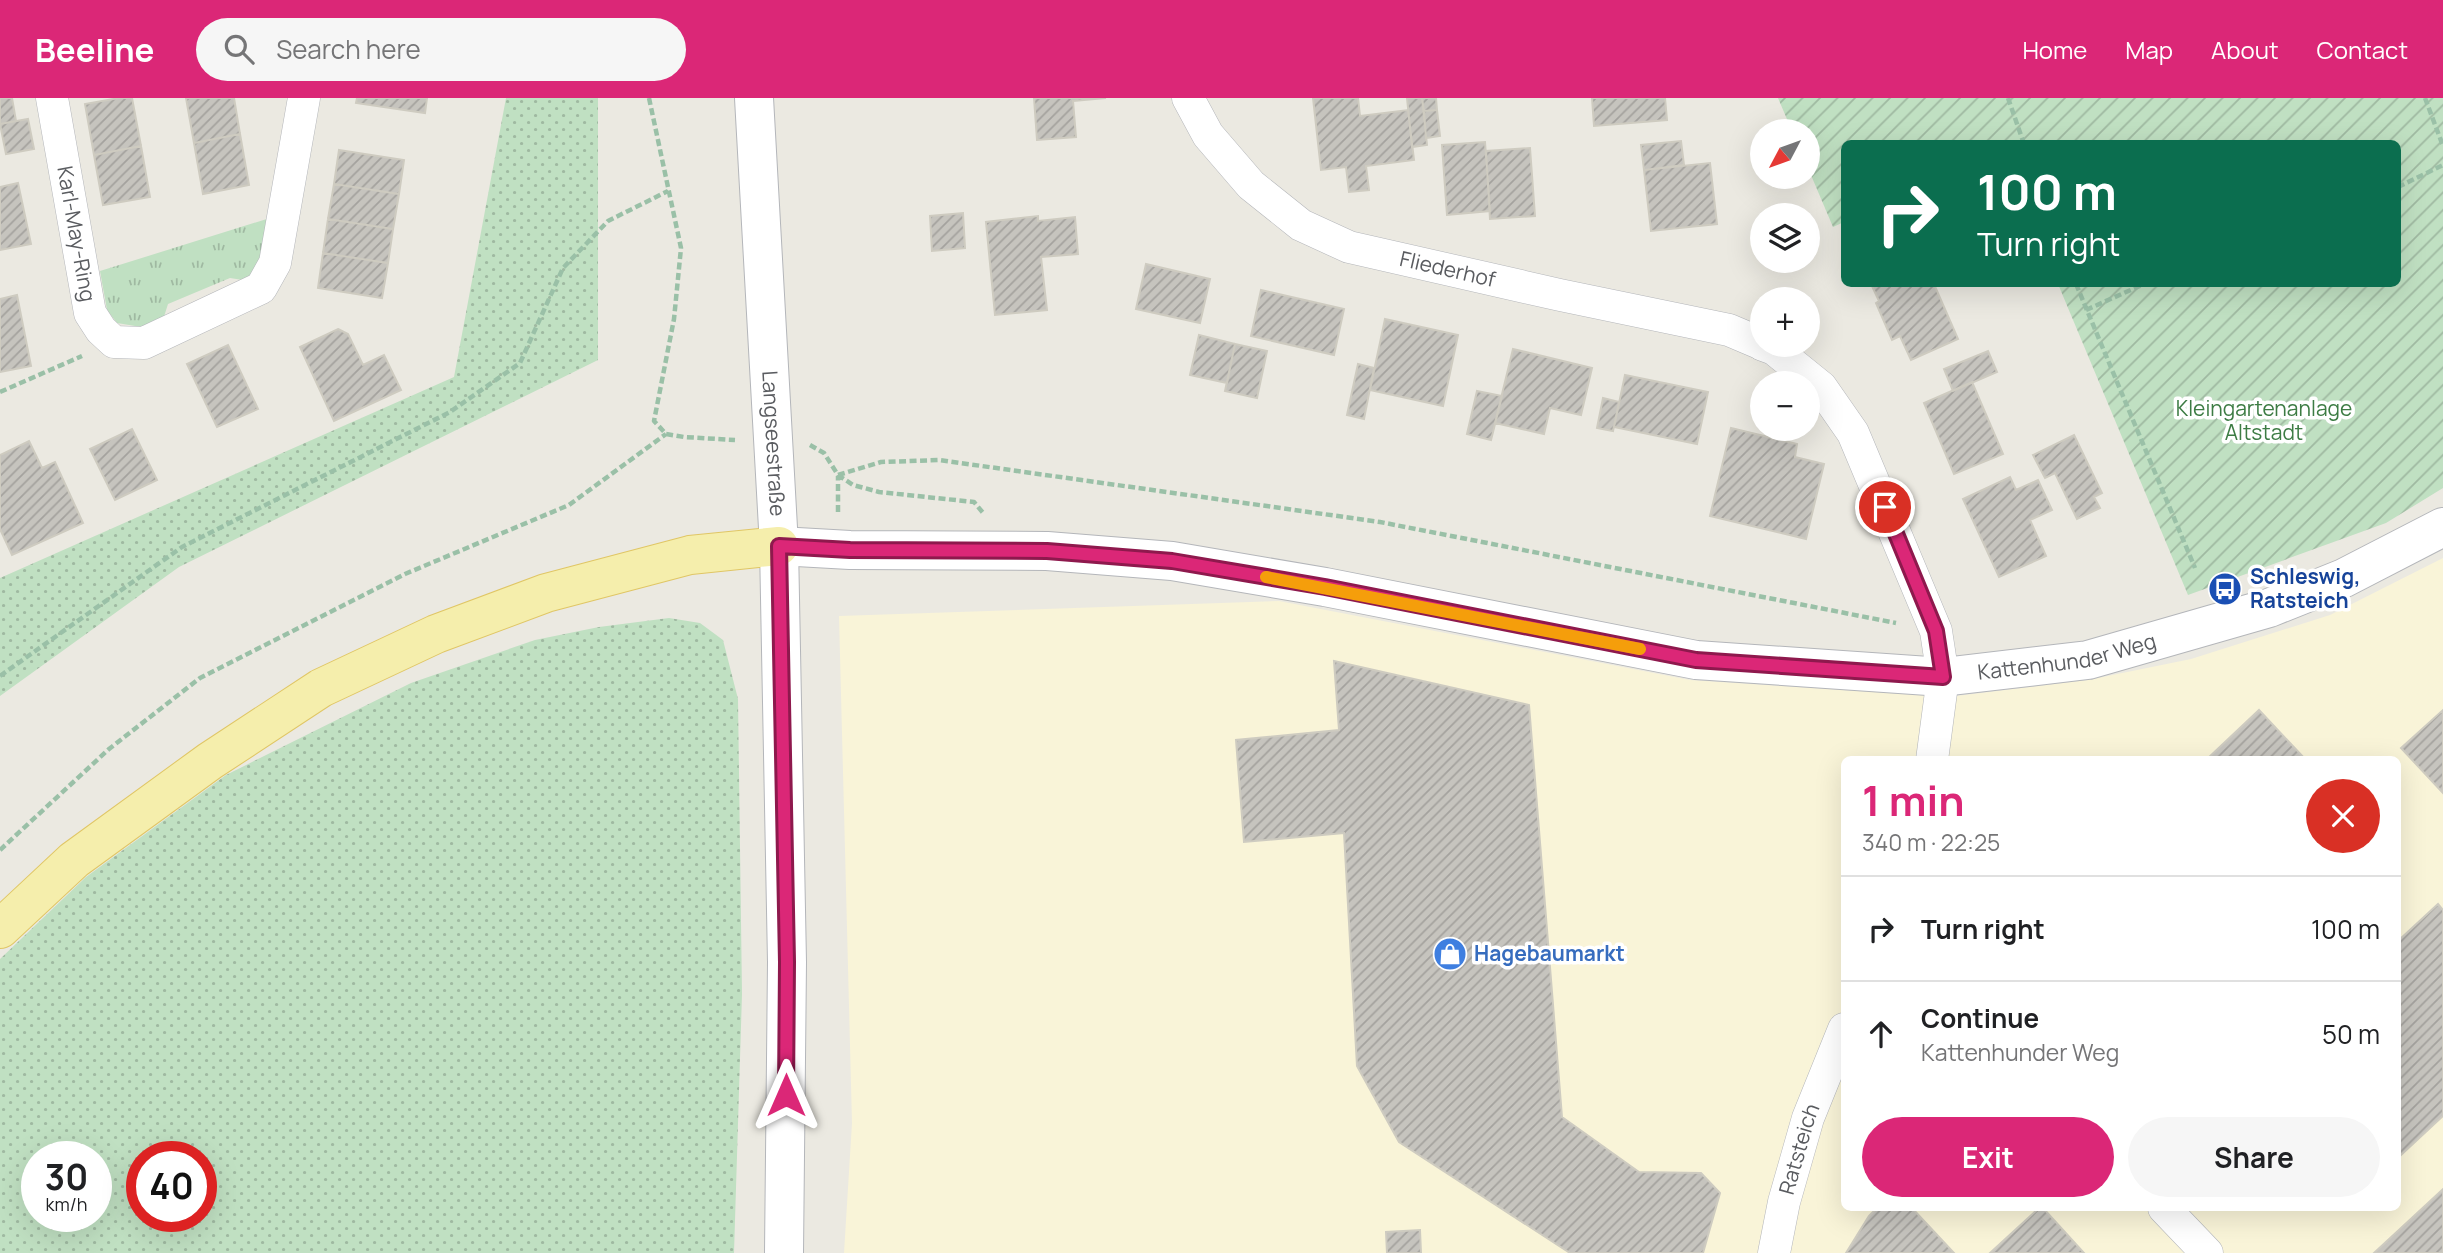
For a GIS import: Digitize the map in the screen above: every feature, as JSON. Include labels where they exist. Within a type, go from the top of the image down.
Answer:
[{"type":"main road","points":[[0,929],[74,860],[210,761],[321,688],[436,634],[546,593],[690,555],[779,546]]},
{"type":"street","name":"Karl-May-Ring","points":[[51,98],[90,313],[101,330],[114,342]]},
{"type":"street","points":[[114,342],[144,343],[261,288],[275,264],[304,98]]},
{"type":"street","name":"Langseestraße","points":[[754,98],[779,546],[787,962],[784,1253]]},
{"type":"street","name":"Fliederhof","points":[[1188,98],[1208,135],[1251,185],[1301,225],[1349,247],[1729,330],[1750,339]]},
{"type":"street","name":"Fliederhof","points":[[1784,357],[1821,387],[1853,433],[1936,631],[1943,677]]},
{"type":"street","name":"Kattenhunder Weg","points":[[779,546],[850,550],[1047,551],[1172,561],[1325,587],[1696,660],[1943,677],[2088,660],[2269,608],[2344,578],[2443,527]]},
{"type":"street","points":[[1933,756],[1943,677]]},
{"type":"street","name":"Ratsteich","points":[[1774,1253],[1784,1202],[1808,1118],[1841,1045]]},
{"type":"street","points":[[2167,1211],[2207,1253]]},
{"type":"path","points":[[649,98],[681,248],[674,319],[654,421],[666,433],[684,437],[806,443],[824,453],[838,475],[853,485],[880,492],[974,502],[987,518],[992,551]]},
{"type":"path","points":[[2008,98],[2023,140]]},
{"type":"path","points":[[2425,98],[2443,146]]},
{"type":"path","points":[[2401,186],[2443,165]]},
{"type":"path","points":[[0,676],[183,547],[450,412],[520,363],[563,268],[608,221],[668,191]]},
{"type":"path","points":[[2077,287],[2195,568]]},
{"type":"path","points":[[2086,310],[2137,287]]},
{"type":"path","points":[[0,392],[114,342]]},
{"type":"path","points":[[0,849],[109,749],[200,678],[405,575],[569,505],[666,433]]},
{"type":"path","points":[[838,475],[881,462],[939,460],[1352,518],[1936,631]]},
{"type":"shaded area","points":[[2443,558],[2443,1253],[844,1253],[852,1123],[839,616],[1279,601],[1690,680],[1948,697],[2088,680],[2191,659],[2330,615]]},
{"type":"green space","points":[[506,98],[598,98],[598,360],[179,567],[0,696],[0,578],[454,377]]},
{"type":"green space","name":"Kleingartenanlage Altstadt","points":[[1778,98],[2443,98],[2443,488],[2386,523],[2188,595],[2059,287],[2401,287],[2401,140],[1841,140],[1841,223],[1833,227],[1817,189],[1820,189],[1820,119],[1787,119]]},
{"type":"green space","points":[[270,218],[263,255],[249,281],[230,278],[168,304],[162,323],[141,327],[117,323],[107,310],[100,271]]},
{"type":"green space","points":[[669,618],[700,623],[723,640],[738,699],[742,994],[734,1253],[0,1253],[0,959],[86,877],[226,775],[411,683],[535,640],[599,627]]},
{"type":"building","points":[[0,98],[12,98],[16,121],[0,124]]},
{"type":"building","points":[[132,98],[141,146],[94,155],[85,104]]},
{"type":"building","points":[[186,98],[234,98],[240,134],[194,143]]},
{"type":"building","points":[[357,98],[427,98],[425,113],[356,103]]},
{"type":"building","points":[[1034,98],[1106,98],[1073,101],[1076,137],[1037,140]]},
{"type":"building","points":[[1313,98],[1358,98],[1360,116],[1408,110],[1414,160],[1366,166],[1369,190],[1349,192],[1346,167],[1321,170]]},
{"type":"building","points":[[1407,98],[1422,98],[1427,145],[1412,147]]},
{"type":"building","points":[[1422,98],[1436,98],[1437,110],[1424,111]]},
{"type":"building","points":[[1592,98],[1665,98],[1667,120],[1594,126]]},
{"type":"building","points":[[1437,110],[1440,136],[1426,138],[1424,111]]},
{"type":"building","points":[[28,119],[34,149],[6,154],[0,124]]},
{"type":"building","points":[[240,134],[249,185],[203,194],[194,143]]},
{"type":"building","points":[[1681,141],[1684,165],[1644,170],[1641,145]]},
{"type":"building","points":[[1485,142],[1490,211],[1447,215],[1442,145]]},
{"type":"building","points":[[141,146],[150,197],[103,205],[94,155]]},
{"type":"building","points":[[1530,148],[1535,216],[1490,219],[1486,151]]},
{"type":"building","points":[[339,150],[404,160],[399,194],[334,184]]},
{"type":"building","points":[[1710,163],[1717,224],[1651,231],[1644,170]]},
{"type":"building","points":[[18,183],[31,244],[0,250],[0,187]]},
{"type":"building","points":[[334,184],[399,194],[393,229],[328,219]]},
{"type":"building","points":[[963,213],[965,248],[932,251],[930,216]]},
{"type":"building","points":[[1038,216],[1038,221],[1075,217],[1078,254],[1041,257],[1047,310],[995,315],[986,222]]},
{"type":"building","points":[[328,219],[393,229],[388,263],[323,253]]},
{"type":"building","points":[[323,253],[388,263],[382,298],[318,288]]},
{"type":"building","points":[[1146,264],[1210,279],[1200,323],[1136,309]]},
{"type":"building","points":[[1872,287],[1935,287],[1958,339],[1911,360],[1900,336],[1892,340],[1876,303],[1879,301]]},
{"type":"building","points":[[1261,290],[1344,309],[1334,355],[1251,336]]},
{"type":"building","points":[[17,295],[31,366],[0,372],[0,299]]},
{"type":"building","points":[[1385,319],[1458,335],[1443,406],[1370,390]]},
{"type":"building","points":[[338,329],[348,334],[363,365],[384,355],[401,390],[334,421],[300,347]]},
{"type":"building","points":[[1199,335],[1235,344],[1227,383],[1190,375]]},
{"type":"building","points":[[1235,344],[1267,351],[1257,398],[1225,391]]},
{"type":"building","points":[[228,345],[258,409],[217,427],[187,364]]},
{"type":"building","points":[[1513,349],[1592,368],[1581,415],[1550,408],[1544,434],[1495,423]]},
{"type":"building","points":[[1988,351],[1997,372],[1953,391],[1944,369]]},
{"type":"building","points":[[1358,364],[1374,368],[1364,419],[1347,415]]},
{"type":"building","points":[[1625,375],[1708,392],[1697,444],[1614,427]]},
{"type":"building","points":[[1972,382],[2003,454],[1954,474],[1924,403]]},
{"type":"building","points":[[1477,391],[1502,396],[1491,440],[1467,434]]},
{"type":"building","points":[[1603,398],[1619,402],[1613,431],[1597,428]]},
{"type":"building","points":[[1731,428],[1750,433],[1750,441],[1785,441],[1797,444],[1795,457],[1824,464],[1806,539],[1710,516]]},
{"type":"building","points":[[132,429],[157,480],[115,500],[90,449]]},
{"type":"building","points":[[2074,435],[2102,493],[2094,497],[2100,508],[2077,519],[2055,473],[2045,478],[2033,455]]},
{"type":"building","points":[[29,441],[42,468],[55,462],[83,523],[12,555],[0,529],[0,455]]},
{"type":"building","points":[[2010,477],[2016,490],[2038,480],[2052,510],[2030,520],[2046,556],[1999,577],[1963,499]]},
{"type":"building","name":"Hagebaumarkt","points":[[1334,661],[1529,705],[1562,1117],[1639,1172],[1701,1173],[1720,1193],[1703,1253],[1570,1253],[1399,1142],[1357,1066],[1344,833],[1244,842],[1236,740],[1339,730]]},
{"type":"building","points":[[2259,710],[2302,756],[2210,756]]},
{"type":"building","points":[[2443,710],[2443,793],[2401,748]]},
{"type":"building","points":[[2438,904],[2443,910],[2443,1116],[2401,1155],[2401,938]]},
{"type":"building","points":[[2443,1189],[2443,1253],[2374,1253]]},
{"type":"building","points":[[1874,1211],[1915,1211],[1954,1253],[1846,1253]]},
{"type":"building","points":[[2036,1211],[2046,1211],[2084,1253],[1990,1253]]},
{"type":"building","points":[[1420,1230],[1421,1253],[1387,1253],[1386,1232]]},
{"type":"slow traffic","points":[[1266,577],[1640,649]]},
{"type":"place","name":"Schleswig, Ratsteich","points":[[2225,589]]},
{"type":"place","name":"Hagebaumarkt","points":[[1450,954]]},
{"type":"route","points":[[786,1095],[787,962],[779,546],[850,550],[1047,551],[1172,561],[1325,587],[1696,660],[1943,677],[1936,631],[1885,507]]}]
